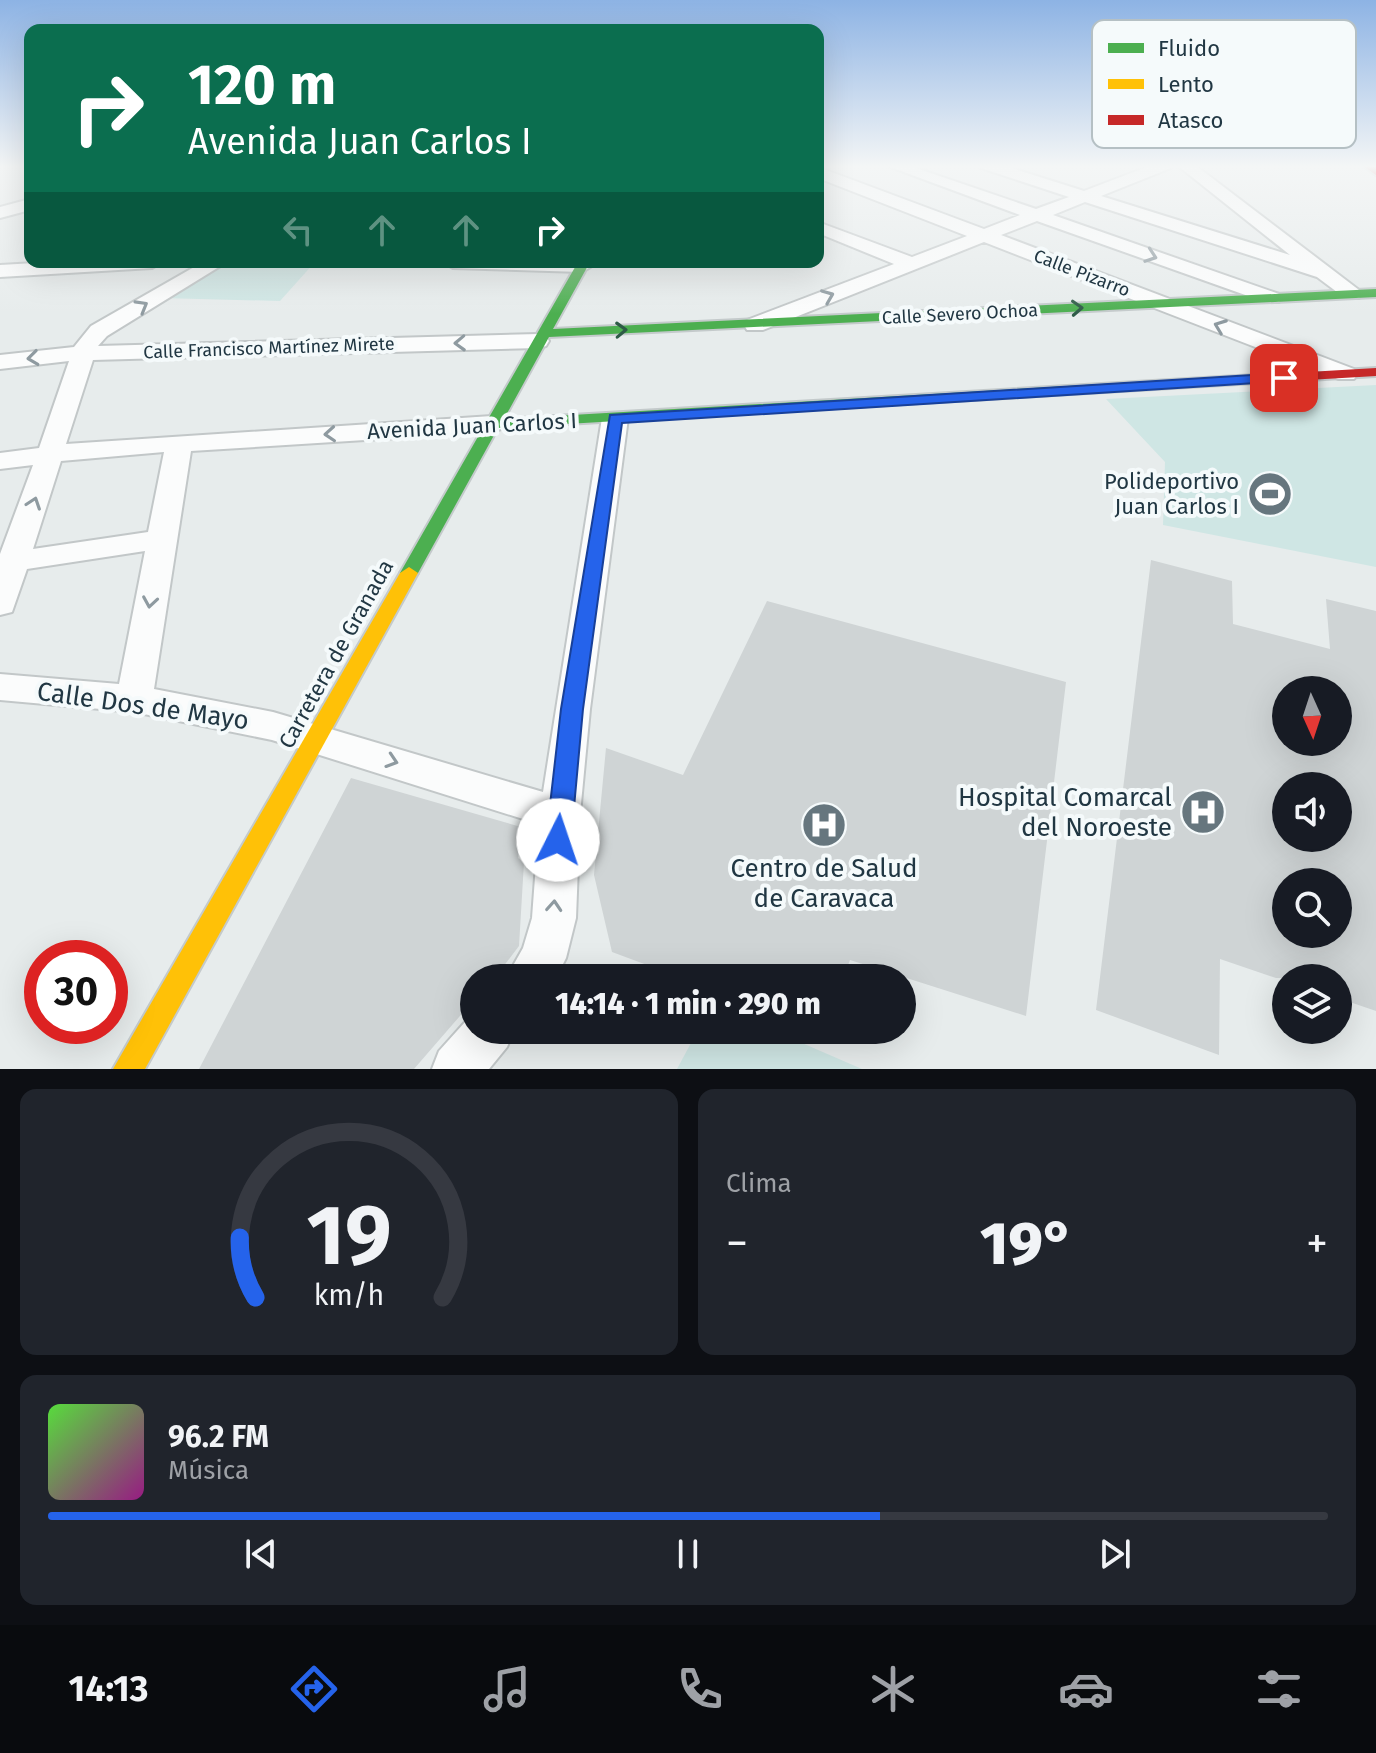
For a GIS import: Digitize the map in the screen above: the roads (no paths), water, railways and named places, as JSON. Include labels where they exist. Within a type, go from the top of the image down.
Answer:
[{"type":"street","name":"Calle Pizarro","points":[[928,215],[1346,374]]},
{"type":"street","points":[[755,325],[1034,215],[1272,298]]},
{"type":"street","points":[[1142,215],[1322,272]]},
{"type":"street","points":[[1249,215],[1352,294]]},
{"type":"street","points":[[824,229],[910,263]]},
{"type":"street","points":[[0,271],[51,268]]},
{"type":"street","points":[[0,604],[7,563],[52,454],[83,354],[99,331],[207,268]]},
{"type":"street","name":"Carretera de Granada","points":[[128,1069],[581,268]]},
{"type":"street","name":"Calle Severo Ochoa","points":[[541,337],[1376,293]]},
{"type":"street","name":"Calle Francisco Martínez Mirete","points":[[0,362],[83,354],[541,337]]},
{"type":"street","name":"Avenida Juan Carlos I","points":[[0,461],[179,443],[1376,372]]},
{"type":"street","points":[[539,964],[554,918],[560,814],[572,709],[615,418]]},
{"type":"street","points":[[134,699],[179,443]]},
{"type":"street","points":[[7,563],[160,539]]},
{"type":"street","name":"Calle Dos de Mayo","points":[[0,687],[134,699],[317,738],[560,814]]},
{"type":"street","points":[[457,1069],[478,1044]]},
{"type":"place","name":"Polideportivo Juan Carlos I","points":[[1270,494]]},
{"type":"place","name":"Hospital Comarcal del Noroeste","points":[[1203,812]]},
{"type":"place","name":"Centro de Salud de Caravaca","points":[[824,825]]}]
